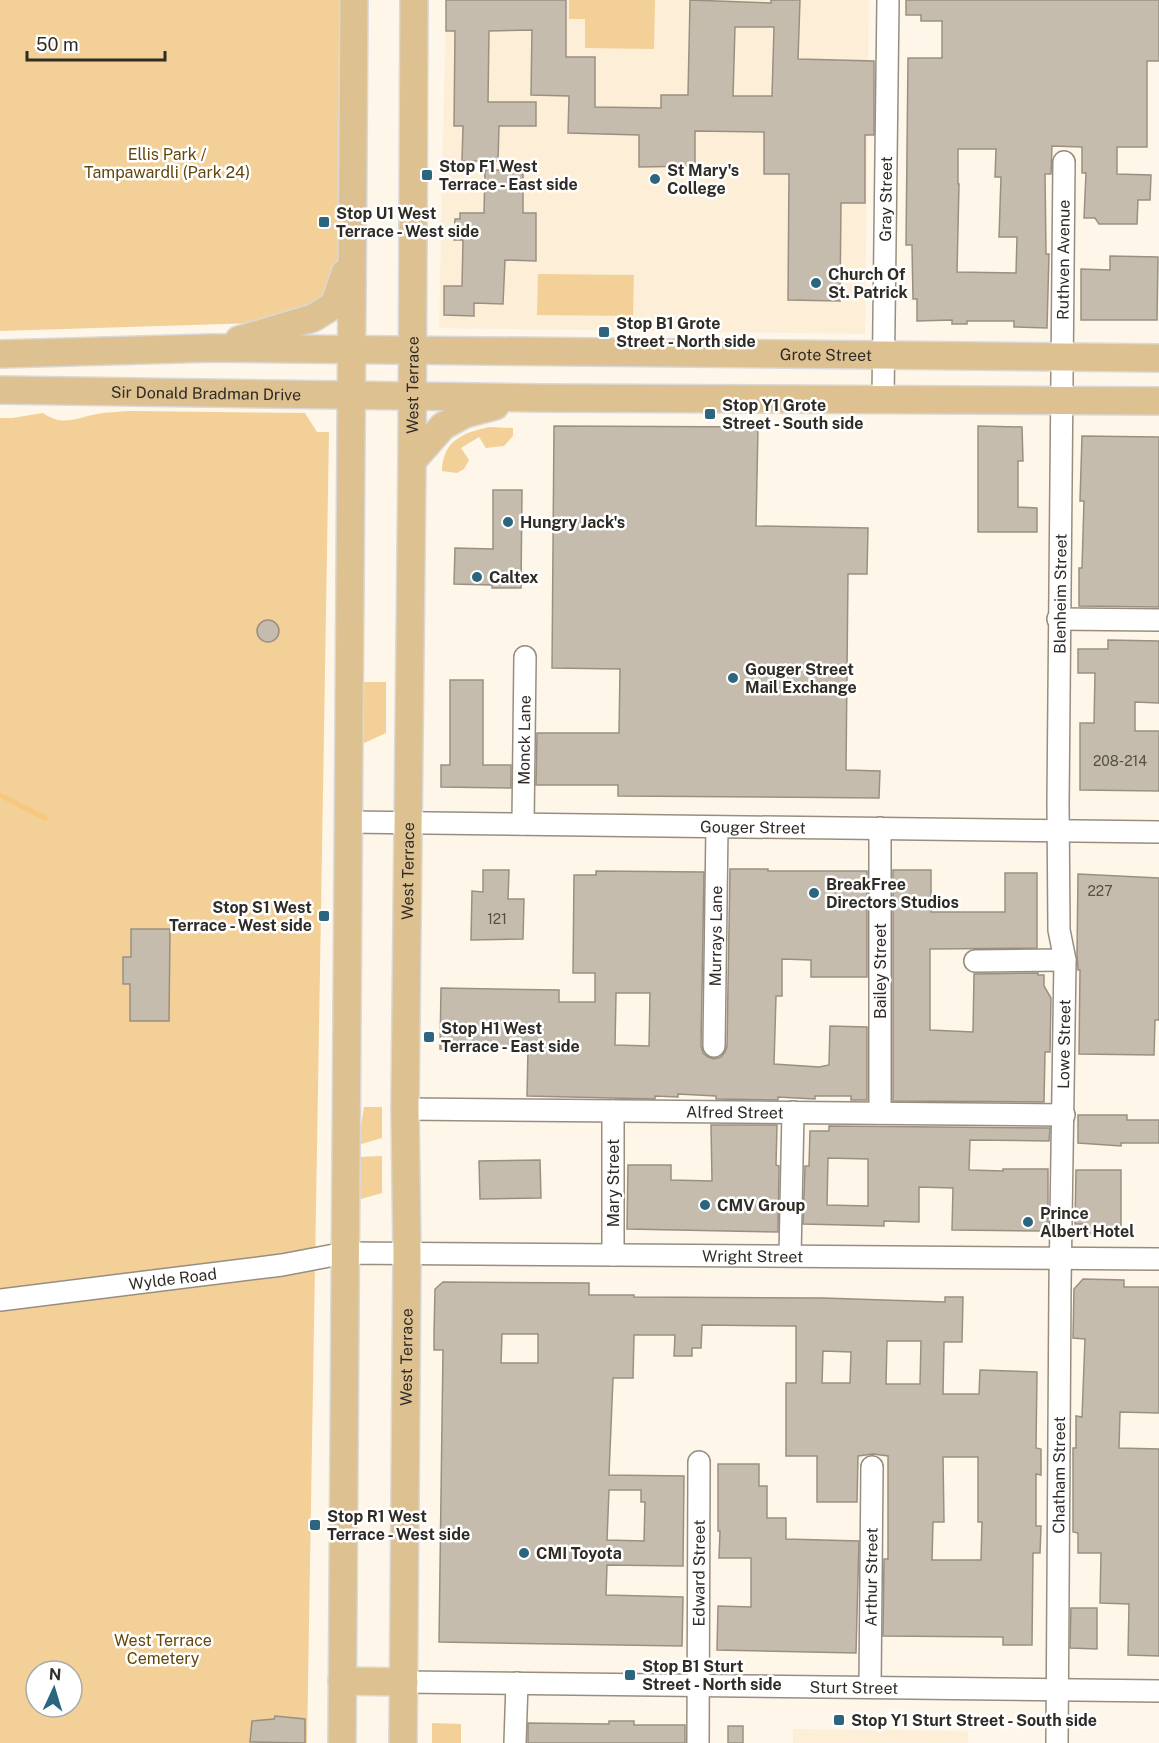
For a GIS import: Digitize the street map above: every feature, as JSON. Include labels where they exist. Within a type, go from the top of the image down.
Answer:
[{"type":"main road","points":[[342,1743],[354,0]]},
{"type":"main road","name":"West Terrace","points":[[403,1743],[407,1253],[405,1109],[413,350],[414,0]]},
{"type":"main road","points":[[212,348],[313,318],[334,305],[352,252]]},
{"type":"main road","points":[[0,354],[212,348],[351,349]]},
{"type":"main road","name":"Grote Street","points":[[351,349],[1159,358]]},
{"type":"main road","name":"Sir Donald Bradman Drive","points":[[0,390],[412,396]]},
{"type":"main road","points":[[412,396],[1159,400]]},
{"type":"main road","points":[[412,461],[443,426],[465,414],[528,398]]},
{"type":"main road","points":[[342,1681],[404,1682]]},
{"type":"street","name":"Gray Street","points":[[883,399],[888,0]]},
{"type":"street","name":"Ruthven Avenue","points":[[1061,357],[1064,162]]},
{"type":"street","name":"Blenheim Street","points":[[1058,831],[1061,357]]},
{"type":"street","points":[[1058,620],[1159,620]]},
{"type":"street","name":"Monck Lane","points":[[523,824],[525,657]]},
{"type":"street","name":"Gouger Street","points":[[348,822],[1159,832]]},
{"type":"street","name":"Murrays Lane","points":[[714,1046],[717,827]]},
{"type":"street","name":"Bailey Street","points":[[880,828],[880,1113]]},
{"type":"street","name":"Lowe Street","points":[[1058,831],[1059,930],[1065,960],[1061,1258]]},
{"type":"street","points":[[975,961],[1065,960]]},
{"type":"street","name":"Alfred Street","points":[[405,1109],[1064,1115]]},
{"type":"street","name":"Mary Street","points":[[613,1111],[614,1255]]},
{"type":"street","points":[[790,1256],[793,1112]]},
{"type":"street","name":"Wright Street","points":[[345,1253],[1159,1259]]},
{"type":"street","name":"Wylde Road","points":[[0,1300],[282,1265],[345,1253]]},
{"type":"street","name":"Chatham Street","points":[[1057,1743],[1061,1258]]},
{"type":"street","name":"Edward Street","points":[[698,1743],[699,1462]]},
{"type":"street","name":"Arthur Street","points":[[870,1687],[872,1467]]},
{"type":"street","name":"Sturt Street","points":[[404,1682],[1159,1691]]},
{"type":"street","points":[[515,1743],[517,1683]]},
{"type":"shaded area","name":"St Mary's College","points":[[446,0],[869,0],[865,334],[439,328]]},
{"type":"shaded area","points":[[793,1729],[968,1731],[968,1743],[793,1743]]},
{"type":"green space","name":"Ellis Park / Tampawardli (Park 24)","points":[[0,0],[339,0],[340,270],[316,303],[257,323],[0,331]]},
{"type":"green space","points":[[569,0],[655,0],[654,49],[585,48],[585,19],[569,19]]},
{"type":"green space","points":[[538,274],[634,275],[633,316],[537,315]]},
{"type":"green space","name":"West Terrace Cemetery","points":[[126,411],[305,413],[317,432],[329,432],[307,1743],[0,1743],[0,418],[43,413],[63,421],[101,413]]},
{"type":"green space","points":[[489,427],[513,428],[513,436],[504,446],[486,448],[479,437],[461,448],[469,460],[464,469],[457,473],[442,471],[443,460],[450,445],[463,435]]},
{"type":"green space","points":[[362,682],[386,682],[386,733],[360,745]]},
{"type":"green space","points":[[364,1107],[382,1107],[382,1138],[358,1145]]},
{"type":"green space","points":[[382,1156],[382,1193],[361,1199],[358,1188],[358,1157]]},
{"type":"green space","points":[[432,1723],[461,1724],[461,1743],[432,1743]]},
{"type":"building","points":[[446,0],[566,0],[566,57],[595,57],[595,107],[661,108],[661,95],[688,95],[690,0],[771,3],[771,0],[800,0],[798,59],[874,61],[874,135],[865,135],[865,203],[841,203],[840,301],[788,300],[789,174],[764,174],[764,132],[695,131],[695,166],[639,167],[639,135],[568,133],[569,96],[531,95],[532,30],[489,31],[488,102],[536,102],[536,126],[499,126],[498,161],[462,161],[463,126],[454,126],[455,31],[446,31]],"holes":[[[735,27],[774,27],[772,96],[733,96]]]},
{"type":"building","points":[[906,0],[1159,0],[1159,61],[1147,61],[1147,147],[1117,147],[1117,174],[1151,175],[1150,200],[1138,200],[1137,224],[1099,224],[1095,218],[1084,218],[1086,173],[1082,173],[1082,147],[1052,146],[1051,174],[1045,174],[1046,254],[1049,254],[1047,328],[1014,327],[1014,321],[967,321],[967,324],[952,324],[952,320],[917,321],[917,299],[913,299],[912,245],[906,245],[908,58],[942,58],[942,21],[921,21],[921,15],[906,15]],"holes":[[[958,149],[996,149],[995,177],[1001,177],[999,237],[1017,237],[1016,273],[957,272]]]},
{"type":"building","points":[[485,170],[523,170],[523,213],[536,213],[536,261],[505,260],[503,304],[474,303],[474,316],[444,315],[444,286],[462,286],[463,240],[454,240],[455,219],[460,219],[460,213],[484,213]]},
{"type":"building","points":[[1110,256],[1158,257],[1157,320],[1081,320],[1081,269],[1110,270]]},
{"type":"building","points":[[554,426],[758,427],[756,526],[868,528],[867,574],[848,574],[846,770],[880,771],[879,798],[618,796],[618,785],[536,785],[537,733],[619,733],[620,669],[552,668]]},
{"type":"building","points":[[978,426],[1022,427],[1023,461],[1018,461],[1018,507],[1037,508],[1037,532],[978,532]]},
{"type":"building","points":[[1082,436],[1159,437],[1159,607],[1079,606],[1079,568],[1082,568],[1084,501],[1080,501]]},
{"type":"building","points":[[493,490],[522,490],[521,588],[454,584],[455,548],[493,549]]},
{"type":"building","points":[[268,620],[276,623],[279,631],[276,639],[268,642],[260,639],[257,631],[260,623]]},
{"type":"building","points":[[1108,640],[1159,641],[1159,703],[1135,702],[1135,731],[1159,731],[1159,791],[1080,790],[1080,723],[1094,723],[1095,673],[1078,673],[1078,649],[1108,649]]},
{"type":"building","points":[[450,680],[483,680],[483,765],[511,765],[511,788],[441,787],[441,765],[450,765]]},
{"type":"building","points":[[730,869],[867,871],[867,977],[811,977],[811,960],[782,959],[782,996],[776,996],[774,1064],[819,1067],[829,1065],[830,1026],[867,1027],[867,1100],[851,1100],[851,1096],[815,1096],[815,1099],[778,1097],[778,1100],[716,1099],[716,1096],[678,1094],[678,1097],[655,1096],[655,1099],[527,1096],[528,1050],[440,1049],[441,988],[559,990],[559,1002],[595,1002],[595,973],[573,973],[574,875],[596,875],[596,871],[704,872],[701,1046],[703,1053],[714,1059],[721,1057],[727,1046]],"holes":[[[616,993],[650,993],[649,1046],[615,1045]]]},
{"type":"building","points":[[483,870],[509,870],[508,899],[524,899],[523,939],[471,940],[472,891],[483,892]]},
{"type":"building","points":[[893,870],[931,870],[931,912],[1005,912],[1005,873],[1037,873],[1037,948],[930,949],[930,1030],[973,1032],[974,974],[1038,973],[1038,975],[1044,975],[1044,986],[1051,998],[1050,1052],[1045,1052],[1044,1102],[893,1101]]},
{"type":"building","points":[[1078,874],[1159,878],[1159,1020],[1155,1020],[1154,1055],[1079,1054]]},
{"type":"building","points":[[131,929],[170,929],[169,1021],[130,1021],[130,984],[123,984],[123,957],[131,957]]},
{"type":"building","points":[[1078,1115],[1127,1115],[1127,1120],[1159,1120],[1159,1143],[1121,1143],[1121,1146],[1078,1143]]},
{"type":"building","name":"CMV Group","points":[[711,1125],[777,1125],[778,1232],[627,1229],[628,1165],[671,1165],[671,1180],[712,1181]]},
{"type":"building","points":[[829,1126],[1050,1128],[1049,1141],[970,1140],[969,1169],[1003,1171],[1003,1169],[1048,1169],[1048,1225],[1043,1231],[952,1230],[953,1188],[919,1187],[919,1222],[884,1221],[884,1226],[803,1224],[805,1166],[809,1166],[810,1131],[829,1131]],"holes":[[[828,1158],[868,1159],[868,1206],[827,1205]]]},
{"type":"building","points":[[540,1160],[541,1198],[480,1199],[479,1161]]},
{"type":"building","points":[[1076,1170],[1121,1170],[1121,1227],[1102,1227],[1102,1235],[1086,1234],[1086,1224],[1075,1224]]},
{"type":"building","points":[[1083,1279],[1124,1280],[1124,1287],[1159,1287],[1159,1413],[1120,1412],[1119,1448],[1159,1449],[1159,1656],[1128,1655],[1129,1604],[1100,1603],[1101,1553],[1078,1553],[1078,1533],[1073,1532],[1073,1448],[1076,1448],[1076,1416],[1082,1417],[1085,1339],[1073,1338],[1074,1289]]},
{"type":"building","points":[[443,1282],[589,1283],[589,1295],[634,1295],[634,1297],[823,1298],[945,1302],[945,1297],[963,1297],[962,1342],[944,1342],[943,1394],[979,1394],[980,1370],[1037,1372],[1036,1448],[1041,1449],[1041,1475],[1036,1474],[1036,1526],[1041,1526],[1040,1553],[1033,1553],[1032,1645],[1003,1645],[1003,1637],[883,1636],[884,1559],[888,1559],[888,1456],[873,1454],[858,1456],[857,1502],[817,1502],[817,1456],[786,1456],[786,1383],[796,1383],[796,1326],[702,1325],[701,1348],[692,1348],[692,1356],[674,1356],[675,1335],[634,1335],[633,1378],[613,1378],[609,1475],[684,1476],[683,1566],[607,1565],[606,1595],[683,1597],[682,1646],[439,1642],[443,1350],[434,1350],[435,1289]],"holes":[[[502,1334],[538,1334],[538,1363],[501,1363]],[[887,1341],[921,1341],[920,1384],[886,1384]],[[823,1351],[851,1352],[850,1383],[822,1383]],[[943,1457],[978,1457],[978,1522],[982,1522],[981,1560],[932,1560],[933,1522],[944,1522]],[[609,1490],[641,1490],[641,1502],[645,1502],[644,1541],[607,1540]]]},
{"type":"building","points":[[718,1464],[759,1464],[759,1486],[767,1486],[767,1518],[786,1518],[786,1539],[859,1541],[856,1653],[717,1650],[718,1606],[751,1607],[751,1558],[719,1558]]},
{"type":"building","points":[[1071,1608],[1097,1608],[1097,1649],[1070,1648]]},
{"type":"building","points":[[275,1716],[305,1719],[305,1743],[250,1742],[252,1721],[274,1719]]},
{"type":"building","points":[[609,1721],[634,1721],[634,1725],[685,1725],[685,1743],[528,1743],[528,1723],[609,1724]]},
{"type":"building","points":[[728,1726],[743,1726],[743,1743],[728,1743]]},
{"type":"waterway","points":[[0,795],[45,818]]},
{"type":"place","name":"Stop F1 West Terrace - East side","points":[[427,175]]},
{"type":"place","name":"St Mary's College","points":[[655,179]]},
{"type":"place","name":"Stop U1 West Terrace - West side","points":[[324,222]]},
{"type":"place","name":"Church Of St. Patrick","points":[[816,283]]},
{"type":"place","name":"Stop B1 Grote Street - North side","points":[[604,332]]},
{"type":"place","name":"Stop Y1 Grote Street - South side","points":[[710,414]]},
{"type":"place","name":"Hungry Jack's","points":[[508,522]]},
{"type":"place","name":"Caltex","points":[[477,577]]},
{"type":"place","name":"Gouger Street Mail Exchange","points":[[733,678]]},
{"type":"place","name":"BreakFree Directors Studios","points":[[814,893]]},
{"type":"place","name":"Stop S1 West Terrace - West side","points":[[324,916]]},
{"type":"place","name":"Stop H1 West Terrace - East side","points":[[429,1037]]},
{"type":"place","name":"CMV Group","points":[[705,1205]]},
{"type":"place","name":"Prince Albert Hotel","points":[[1028,1222]]},
{"type":"place","name":"Stop R1 West Terrace - West side","points":[[315,1525]]},
{"type":"place","name":"CMI Toyota","points":[[524,1553]]},
{"type":"place","name":"Stop B1 Sturt Street - North side","points":[[630,1675]]},
{"type":"place","name":"Stop Y1 Sturt Street - South side","points":[[839,1720]]}]
